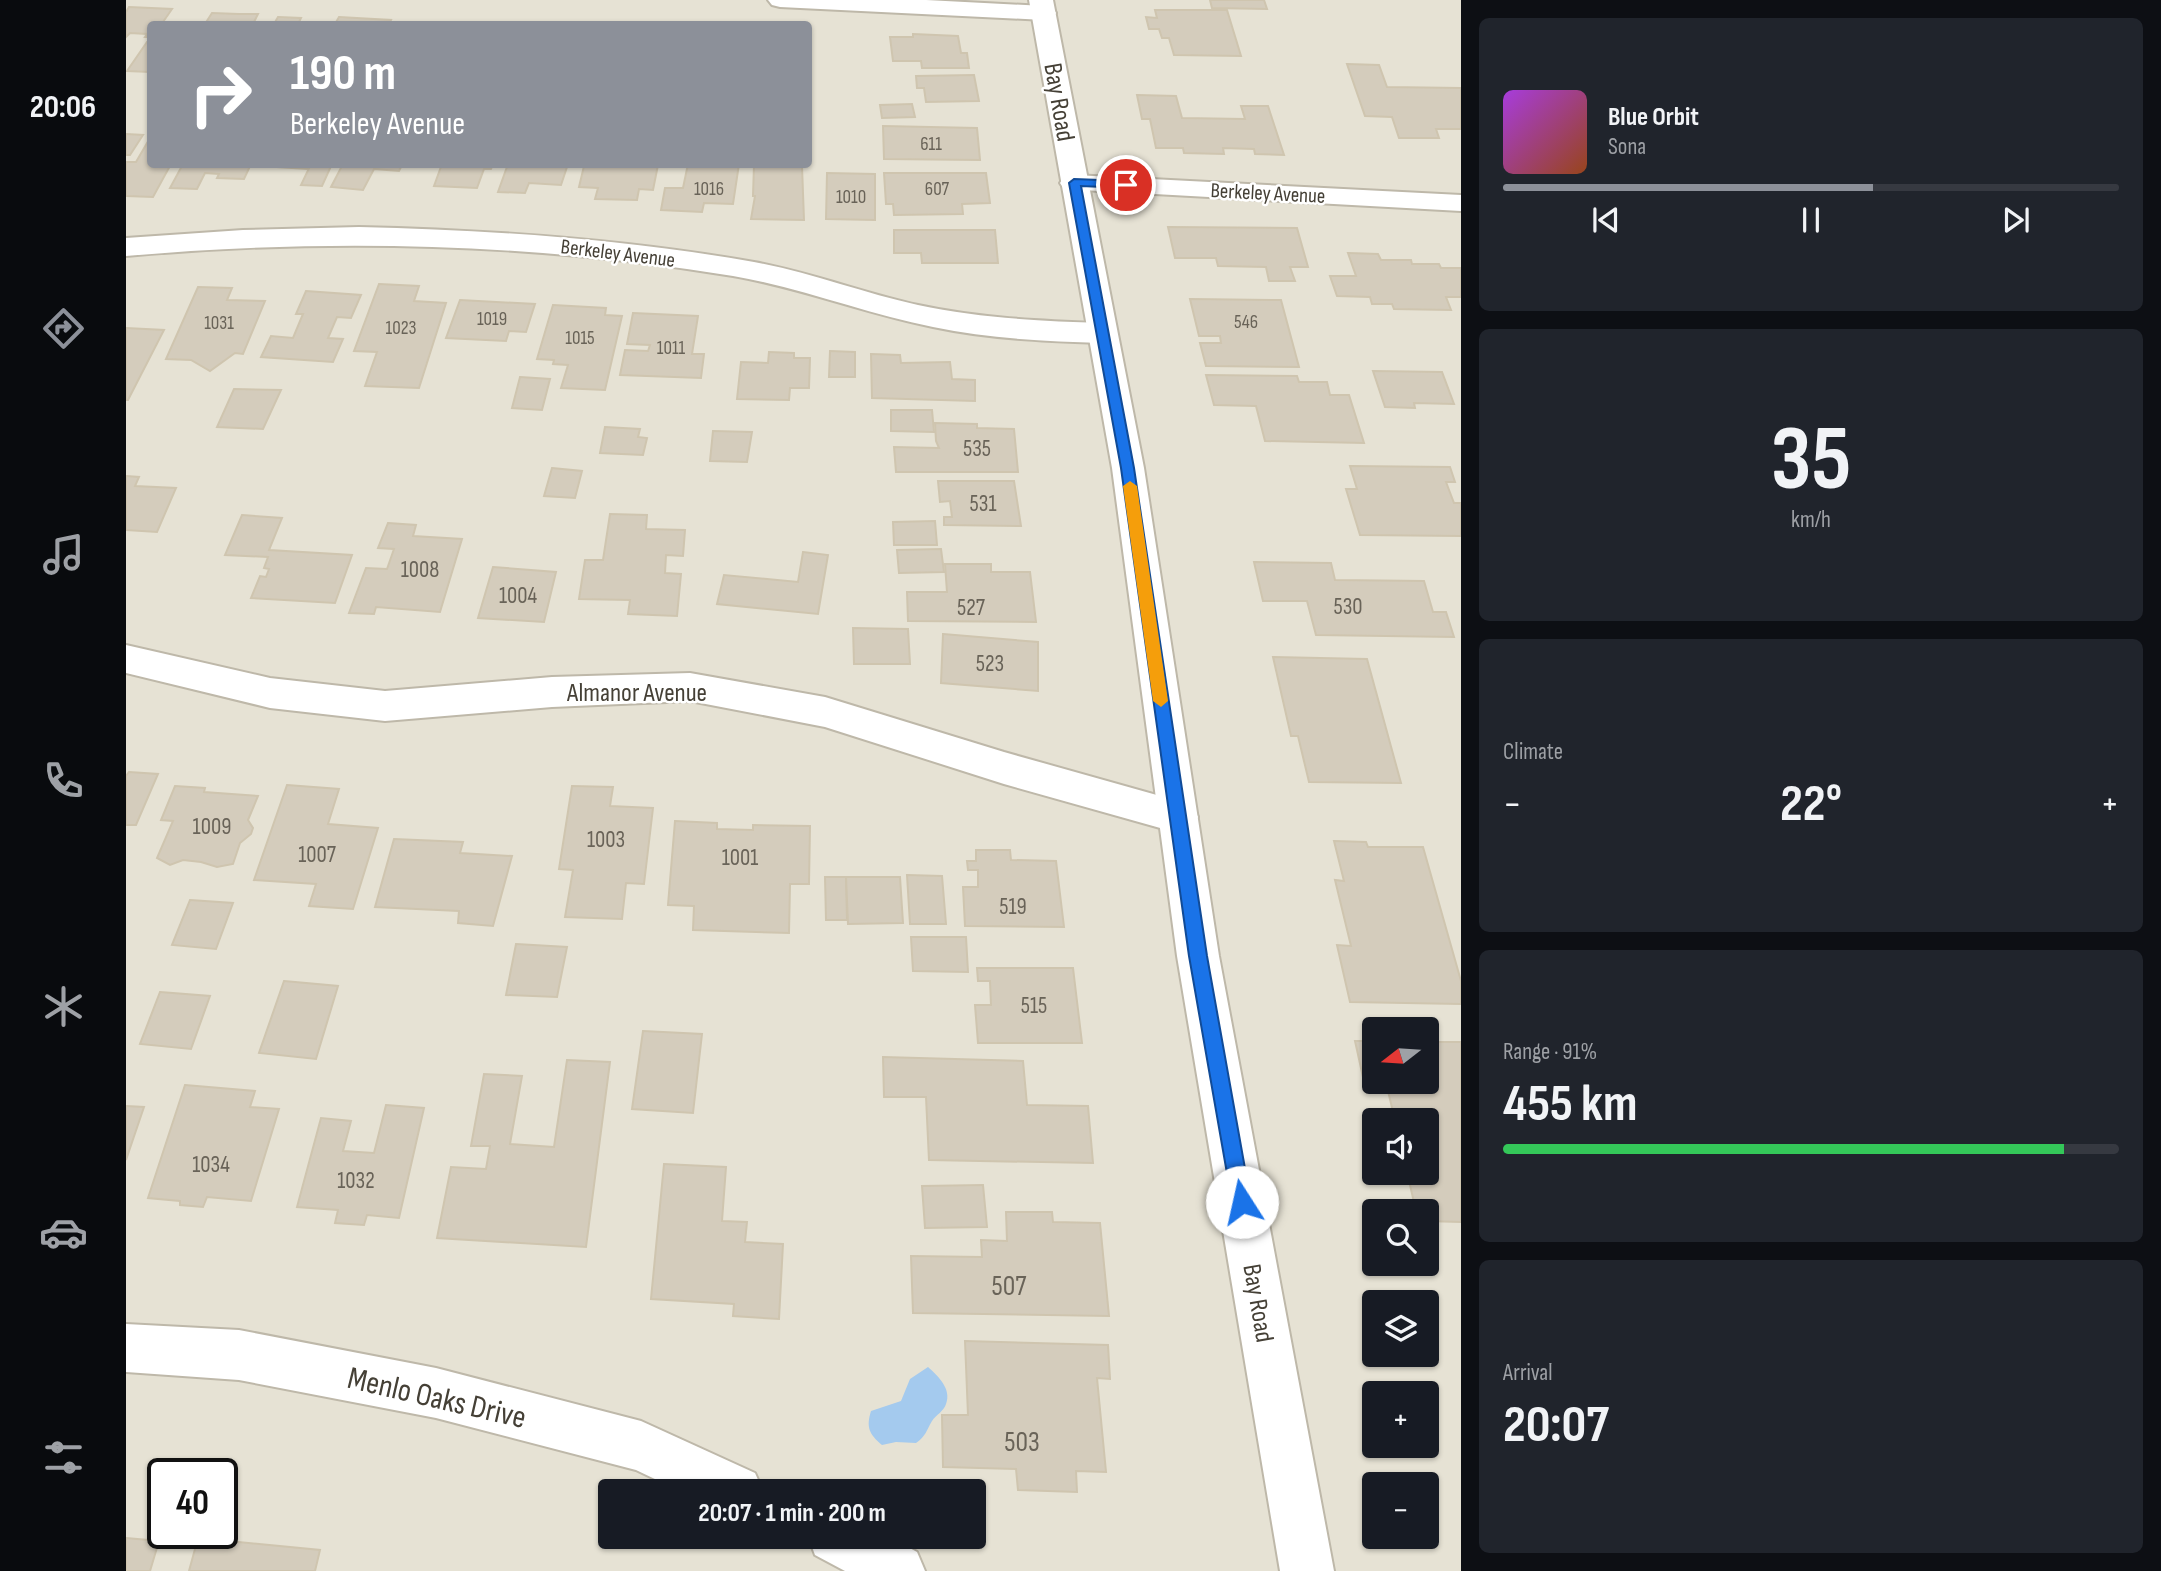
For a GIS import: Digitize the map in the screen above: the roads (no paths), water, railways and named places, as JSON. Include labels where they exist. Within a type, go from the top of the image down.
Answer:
[{"type":"street","points":[[779,0],[1043,6]]},
{"type":"street","name":"Bay Road","points":[[1043,6],[1128,468],[1198,956],[1307,1571]]},
{"type":"street","name":"Berkeley Avenue","points":[[1074,183],[1461,203]]},
{"type":"street","name":"Berkeley Avenue","points":[[126,247],[245,236],[419,236],[517,242],[661,257],[782,276],[932,318],[990,327],[1102,333]]},
{"type":"street","name":"Almanor Avenue","points":[[126,659],[270,693],[384,706],[552,692],[690,687],[825,712],[1004,768],[1178,817]]},
{"type":"street","name":"Menlo Oaks Drive","points":[[126,1348],[239,1355],[436,1393],[641,1446],[711,1479]]},
{"type":"street","points":[[858,1549],[898,1571]]},
{"type":"water","points":[[928,1367],[946,1388],[945,1406],[916,1443],[896,1442],[882,1445],[870,1430],[871,1411],[901,1401],[910,1379]]}]
